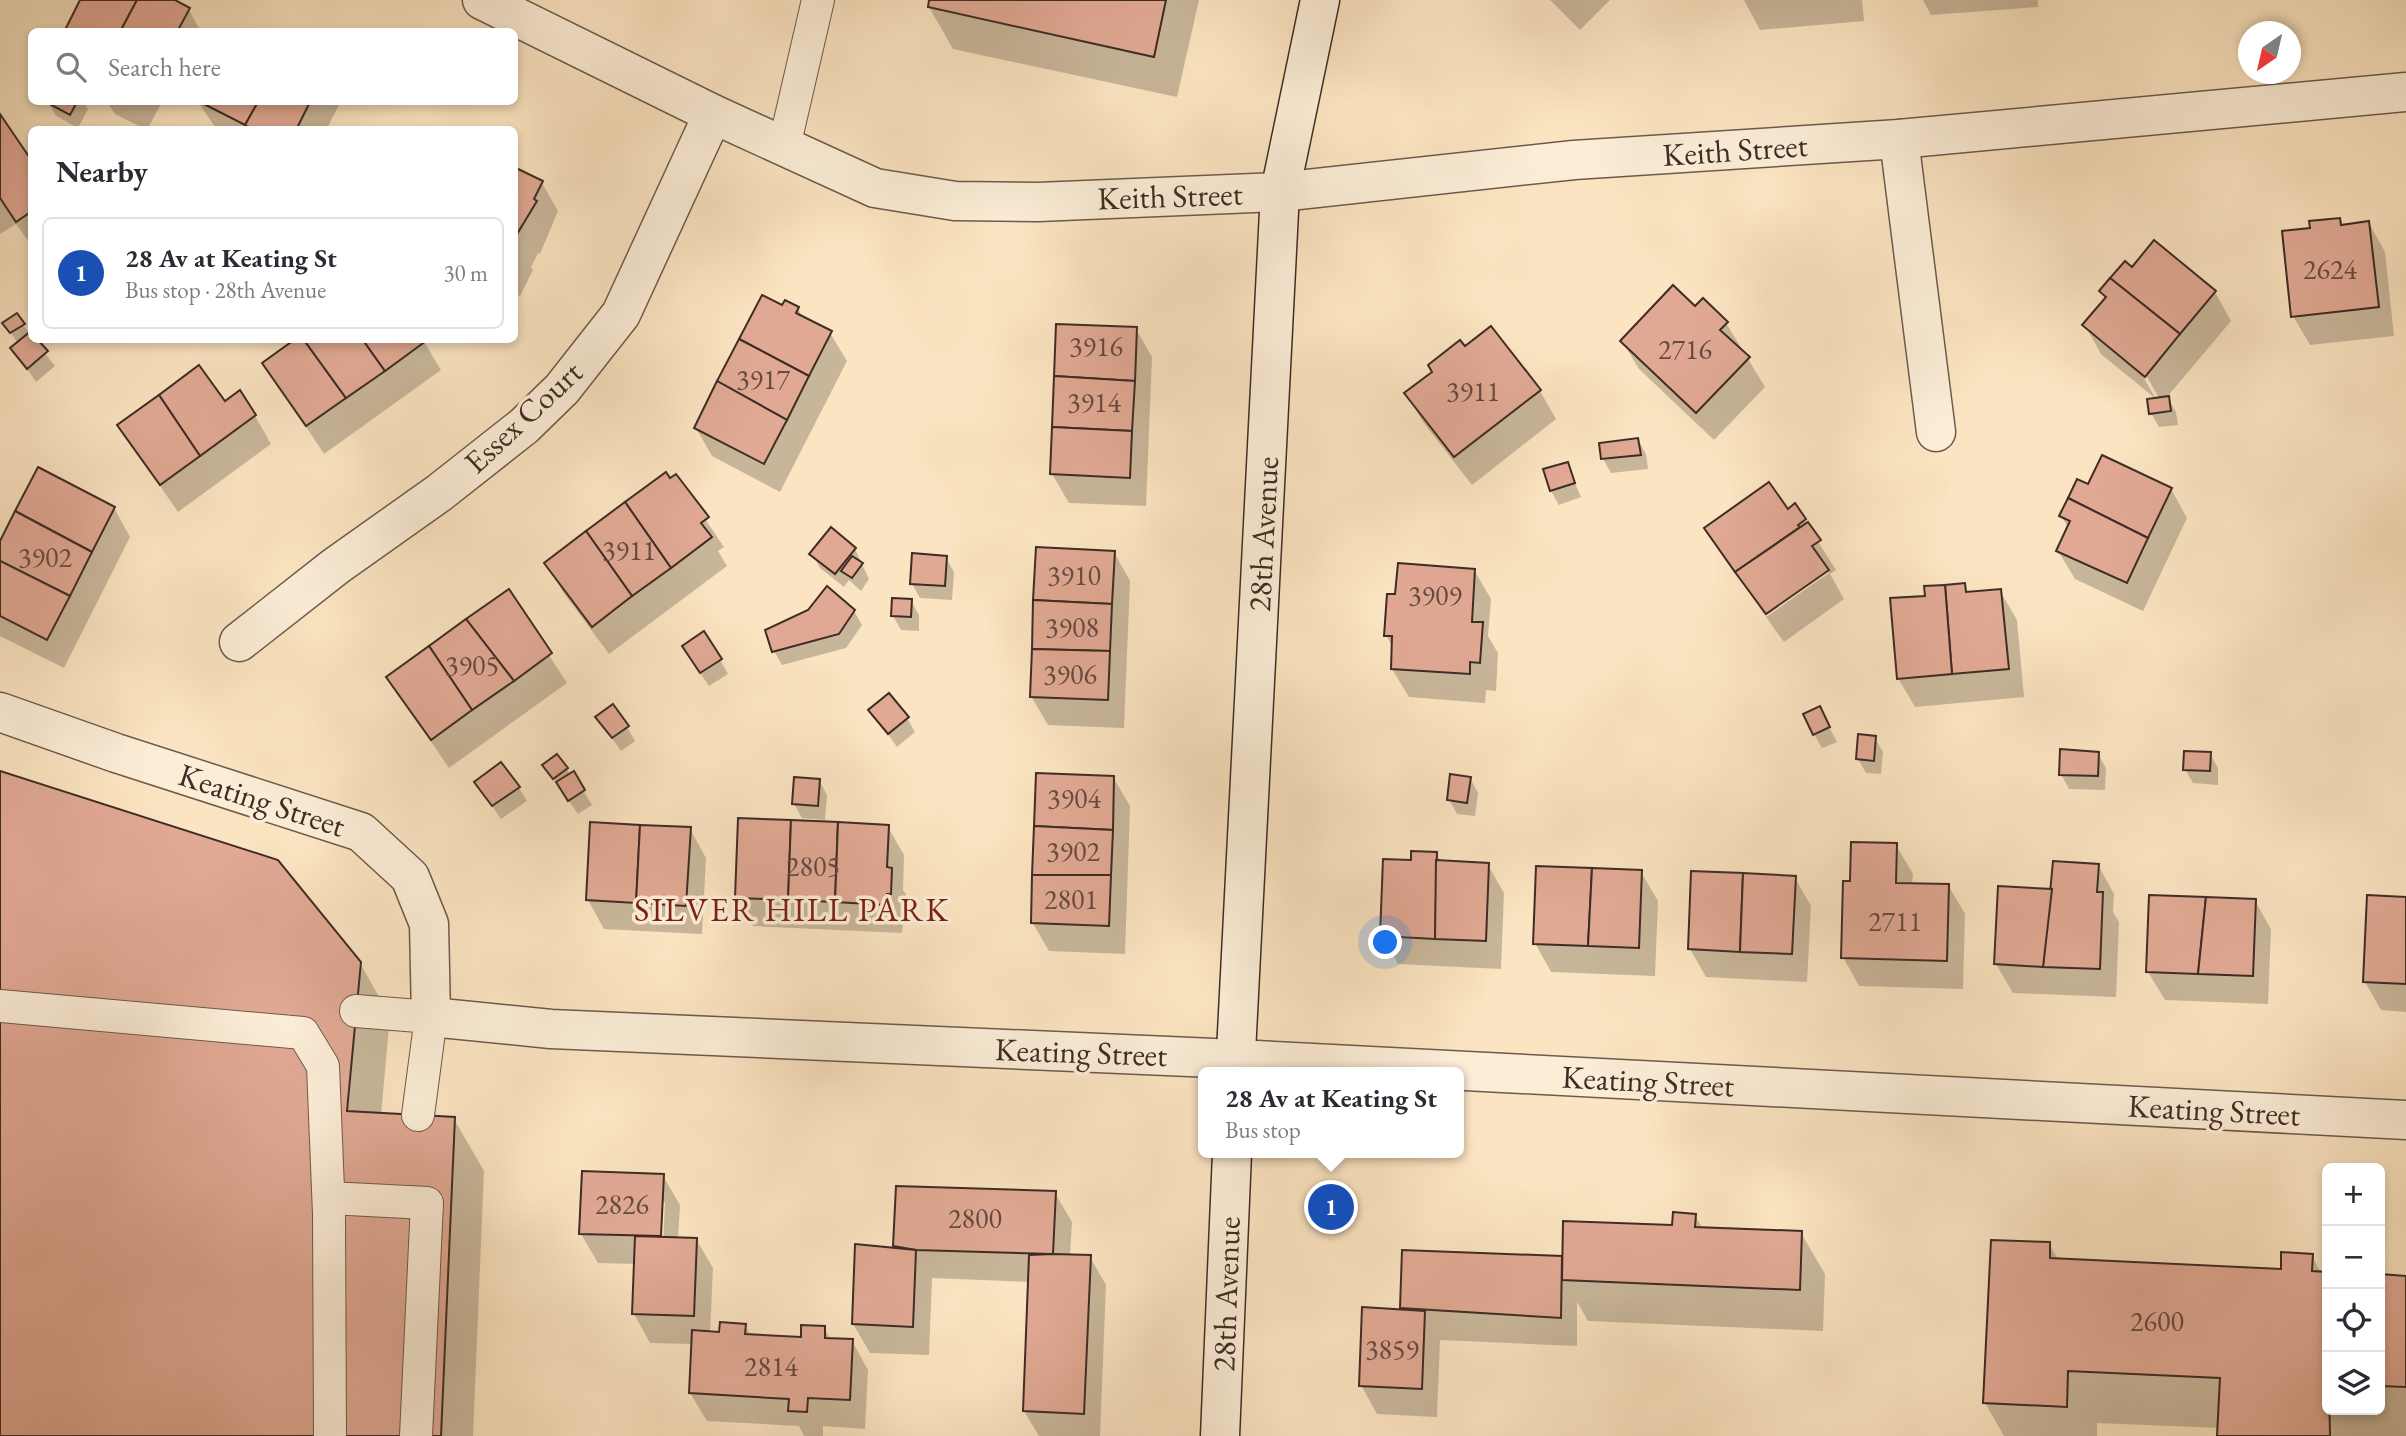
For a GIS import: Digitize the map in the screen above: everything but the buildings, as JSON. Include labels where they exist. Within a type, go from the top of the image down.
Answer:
[{"type":"street","name":"Keith Street","points":[[482,0],[713,114],[875,188],[955,201],[1038,202],[1280,192],[1574,160],[1899,139],[2406,92]]},
{"type":"street","name":"28th Avenue","points":[[1236,1066],[1280,192],[1320,0]]},
{"type":"street","name":"Essex Court","points":[[239,642],[336,566],[439,493],[524,426],[562,389],[621,314],[713,114]]},
{"type":"street","points":[[1899,139],[1936,432]]},
{"type":"street","name":"Keating Street","points":[[0,712],[116,753],[362,832],[410,877],[429,924],[431,1017],[551,1029],[1258,1067]]},
{"type":"street","name":"Keating Street","points":[[1464,1077],[2406,1120]]},
{"type":"street","name":"28th Avenue","points":[[1220,1436],[1232,1158]]},
{"type":"lane","points":[[784,146],[818,0]]},
{"type":"lane","points":[[0,1006],[303,1032],[323,1066],[329,1198],[330,1436]]},
{"type":"lane","points":[[356,1011],[431,1017],[418,1115]]},
{"type":"lane","points":[[329,1198],[427,1203],[416,1436]]},
{"type":"place","name":"28 Av at Keating St","points":[[1331,1207]]},
{"type":"district","name":"SILVER HILL PARK","points":[[792,909]]}]
